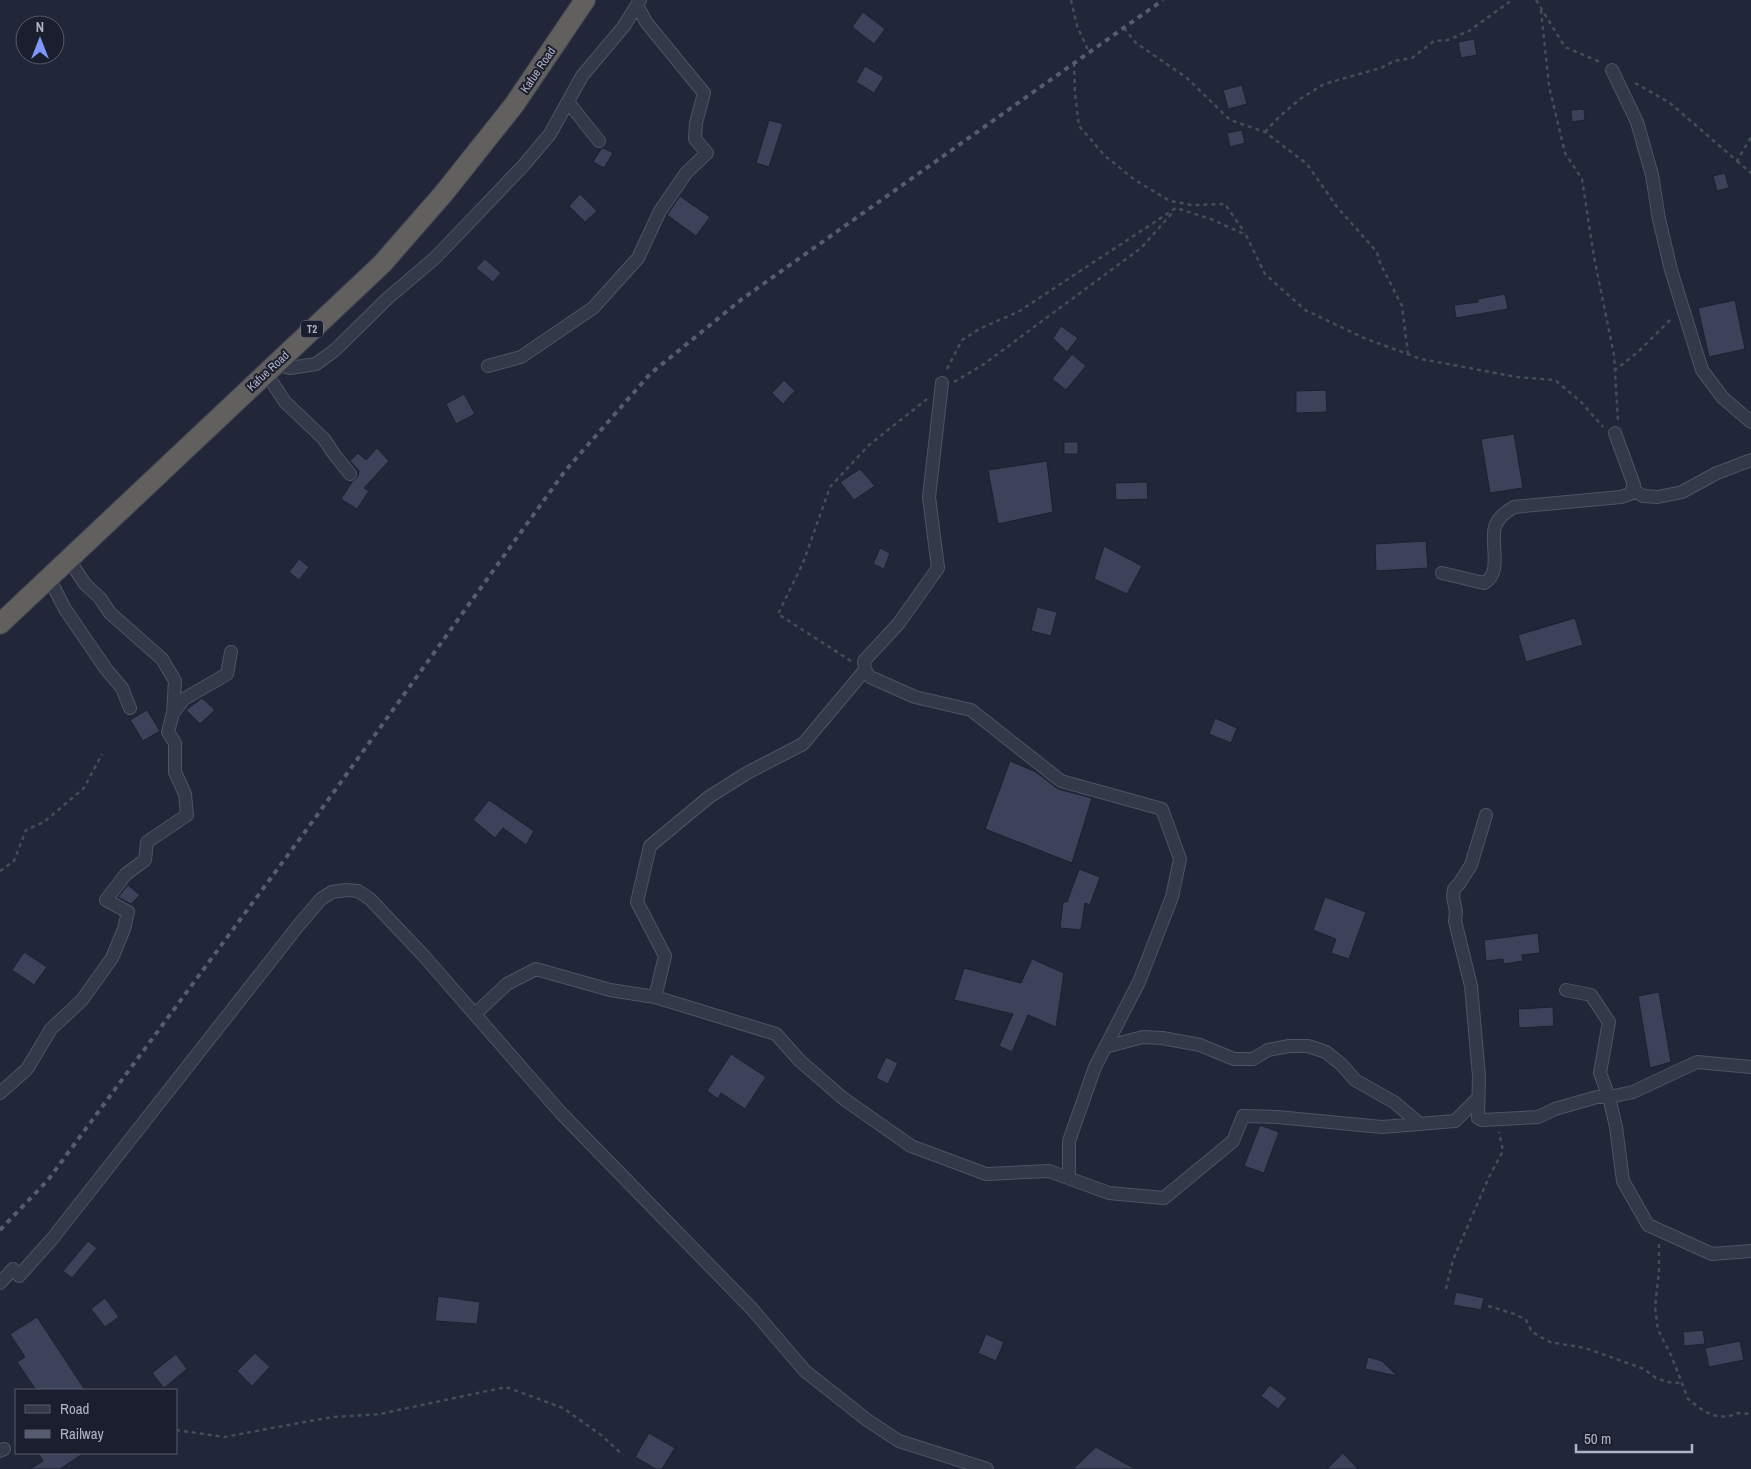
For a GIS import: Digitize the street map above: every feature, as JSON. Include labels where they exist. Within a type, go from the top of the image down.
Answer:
[{"type":"highway","name":"Kafue Road","points":[[0,624],[382,264],[444,192],[514,105],[585,0]]},
{"type":"street","points":[[350,474],[324,439],[285,402],[270,369],[316,364],[335,350],[388,298],[435,258],[523,166],[550,134],[582,76],[624,26],[638,3]]},
{"type":"street","points":[[488,366],[521,357],[593,308],[638,258],[660,211],[686,173],[707,152],[695,139],[696,123],[704,93],[646,22],[638,3]]},
{"type":"street","points":[[1612,70],[1637,122],[1652,175],[1659,219],[1671,270],[1702,370],[1723,398],[1751,422]]},
{"type":"street","points":[[568,102],[598,141]]},
{"type":"street","points":[[655,997],[665,956],[636,902],[650,846],[709,797],[746,773],[803,744],[864,670],[864,661],[899,624],[938,568],[928,497],[942,384]]},
{"type":"street","points":[[1442,573],[1484,583],[1490,580],[1493,573],[1495,527],[1502,515],[1514,507],[1621,497],[1630,494],[1634,485],[1615,433]]},
{"type":"street","points":[[1633,490],[1643,496],[1658,497],[1682,492],[1717,473],[1751,460]]},
{"type":"street","points":[[0,1093],[27,1070],[51,1030],[82,1000],[112,958],[124,929],[128,912],[106,900],[126,874],[145,860],[147,842],[187,815],[185,794],[175,772],[175,743],[168,732],[173,712],[175,681],[162,659],[110,613],[100,598],[85,584],[69,560]]},
{"type":"street","points":[[49,578],[65,608],[106,669],[122,688],[130,708]]},
{"type":"street","points":[[173,712],[184,699],[227,674],[231,652]]},
{"type":"street","points":[[864,670],[870,677],[915,697],[972,710],[1062,781],[1162,809],[1180,859],[1172,897],[1139,982],[1095,1067],[1069,1141],[1069,1178]]},
{"type":"street","points":[[1486,815],[1471,865],[1454,889],[1453,896],[1456,921],[1471,986],[1479,1068],[1478,1118],[1482,1120],[1538,1118],[1555,1110],[1597,1097],[1609,1097],[1633,1092],[1697,1062],[1751,1067]]},
{"type":"street","points":[[0,1283],[16,1273],[63,1226],[321,899],[332,892],[358,891],[370,899],[392,921],[560,1112],[752,1310],[804,1371],[852,1409],[899,1441],[987,1469]]},
{"type":"street","points":[[475,1014],[506,984],[536,969],[610,990],[655,997],[776,1034],[800,1061],[844,1099],[911,1146],[986,1174],[1049,1171],[1110,1192],[1164,1198],[1233,1141],[1243,1116],[1277,1117],[1382,1127],[1456,1120],[1478,1098]]},
{"type":"street","points":[[1566,990],[1591,995],[1609,1022],[1600,1073],[1609,1097],[1616,1127],[1623,1181],[1648,1225],[1712,1254],[1751,1251]]},
{"type":"street","points":[[1105,1047],[1144,1037],[1162,1038],[1200,1045],[1234,1059],[1253,1059],[1268,1050],[1289,1046],[1308,1046],[1326,1052],[1342,1064],[1355,1080],[1394,1102],[1420,1124]]},
{"type":"path","points":[[1071,0],[1077,26],[1089,52]]},
{"type":"path","points":[[1265,132],[1300,99],[1324,84],[1381,68],[1394,61],[1412,58],[1434,41],[1448,40],[1469,31],[1512,0]]},
{"type":"path","points":[[1536,0],[1565,47],[1609,66],[1612,70],[1670,104],[1751,173]]},
{"type":"path","points":[[1074,63],[1079,126],[1106,156],[1135,180],[1170,201],[1192,205],[1226,204],[1246,235],[1265,274],[1305,310],[1364,338],[1421,359],[1517,377],[1555,380],[1581,402],[1607,431],[1615,433],[1618,429],[1618,424],[1614,355],[1594,256],[1582,179],[1565,152],[1549,86],[1541,10]]},
{"type":"path","points":[[1124,28],[1136,43],[1187,78],[1230,120],[1265,132],[1307,164],[1337,207],[1377,252],[1380,263],[1402,306],[1408,354]]},
{"type":"path","points":[[1737,161],[1751,137]]},
{"type":"path","points":[[942,384],[946,370],[962,340],[981,328],[1018,312],[1176,208],[1212,219],[1246,235]]},
{"type":"path","points":[[1614,371],[1639,351],[1675,314],[1684,309]]},
{"type":"path","points":[[0,871],[14,861],[26,830],[44,822],[84,788],[102,754]]},
{"type":"path","points":[[1446,1289],[1453,1260],[1489,1177],[1503,1151],[1495,1119]]},
{"type":"path","points":[[1659,1230],[1659,1271],[1655,1307],[1658,1330],[1671,1355],[1688,1399],[1701,1409],[1712,1414],[1727,1417],[1738,1413],[1751,1414]]},
{"type":"path","points":[[1488,1306],[1515,1314],[1526,1320],[1532,1332],[1550,1342],[1585,1348],[1644,1369],[1656,1378],[1667,1382],[1681,1383]]},
{"type":"path","points":[[178,1430],[224,1437],[332,1417],[380,1414],[506,1387],[563,1408],[600,1435],[622,1455]]},
{"type":"building","points":[[863,12],[885,29],[874,44],[852,27]]},
{"type":"building","points":[[1474,39],[1477,55],[1461,58],[1458,42]]},
{"type":"building","points":[[865,66],[884,77],[874,93],[856,82]]},
{"type":"building","points":[[1242,85],[1247,104],[1228,109],[1223,90]]},
{"type":"building","points":[[1584,109],[1585,120],[1572,122],[1571,110]]},
{"type":"building","points":[[769,120],[783,124],[769,167],[756,163]]},
{"type":"building","points":[[1242,130],[1245,143],[1230,147],[1227,133]]},
{"type":"building","points":[[604,148],[613,153],[604,168],[593,162],[601,149]]},
{"type":"building","points":[[1725,173],[1729,188],[1717,191],[1713,176]]},
{"type":"building","points":[[580,194],[597,211],[585,222],[569,206]]},
{"type":"building","points":[[680,196],[710,217],[696,236],[667,215]]},
{"type":"building","points":[[485,259],[501,273],[493,282],[476,268]]},
{"type":"building","points":[[1505,294],[1508,309],[1456,318],[1454,305],[1478,302],[1478,299]]},
{"type":"building","points":[[1735,300],[1745,349],[1709,357],[1698,308]]},
{"type":"building","points":[[1061,326],[1078,338],[1067,352],[1053,338]]},
{"type":"building","points":[[1072,354],[1086,366],[1066,390],[1052,379]]},
{"type":"building","points":[[784,380],[795,391],[783,404],[772,393]]},
{"type":"building","points":[[1326,390],[1327,412],[1296,413],[1296,391]]},
{"type":"building","points":[[464,394],[475,414],[456,424],[446,404]]},
{"type":"building","points":[[1514,434],[1523,488],[1490,493],[1481,439]]},
{"type":"building","points":[[1064,442],[1078,442],[1078,454],[1064,454]]},
{"type":"building","points":[[377,448],[389,461],[364,488],[369,491],[357,509],[341,499],[358,476],[359,471],[350,461],[358,453],[366,460]]},
{"type":"building","points":[[1047,461],[1053,512],[998,524],[988,470]]},
{"type":"building","points":[[860,469],[875,486],[854,500],[840,482]]},
{"type":"building","points":[[1147,482],[1148,499],[1116,500],[1115,483]]},
{"type":"building","points":[[1426,541],[1428,568],[1376,571],[1375,544]]},
{"type":"building","points":[[1104,546],[1142,566],[1127,594],[1094,579]]},
{"type":"building","points":[[880,548],[890,553],[884,569],[873,564]]},
{"type":"building","points":[[299,559],[309,567],[299,580],[289,572]]},
{"type":"building","points":[[1037,607],[1057,612],[1051,636],[1031,631]]},
{"type":"building","points":[[1575,618],[1583,645],[1526,662],[1518,635]]},
{"type":"building","points":[[202,698],[215,710],[200,724],[186,710]]},
{"type":"building","points":[[147,710],[160,731],[143,741],[130,720]]},
{"type":"building","points":[[1215,718],[1237,728],[1231,743],[1209,734]]},
{"type":"building","points":[[1010,761],[1036,772],[1058,789],[1092,798],[1072,863],[985,829]]},
{"type":"building","points":[[489,800],[534,831],[526,845],[503,828],[495,838],[473,820]]},
{"type":"building","points":[[1079,869],[1100,877],[1090,905],[1085,903],[1081,930],[1060,928],[1063,902],[1067,902]]},
{"type":"building","points":[[128,885],[140,895],[131,904],[118,897]]},
{"type":"building","points":[[1325,897],[1366,912],[1349,959],[1331,953],[1336,939],[1313,930]]},
{"type":"building","points":[[1538,933],[1540,953],[1522,955],[1523,961],[1504,964],[1503,959],[1486,961],[1484,940]]},
{"type":"building","points":[[24,952],[47,967],[34,985],[12,970]]},
{"type":"building","points":[[1032,959],[1064,973],[1056,1027],[1028,1015],[1012,1052],[999,1046],[1013,1014],[954,1000],[964,968],[1021,983]]},
{"type":"building","points":[[1659,992],[1671,1062],[1650,1068],[1638,996]]},
{"type":"building","points":[[1553,1007],[1554,1026],[1519,1028],[1518,1009]]},
{"type":"building","points":[[731,1054],[766,1077],[745,1109],[721,1093],[718,1099],[707,1091]]},
{"type":"building","points":[[886,1057],[898,1063],[888,1084],[876,1078]]},
{"type":"building","points":[[1260,1125],[1279,1132],[1264,1173],[1244,1166]]},
{"type":"building","points":[[88,1241],[97,1248],[72,1278],[63,1271]]},
{"type":"building","points":[[1456,1292],[1484,1298],[1481,1310],[1453,1305]]},
{"type":"building","points":[[438,1296],[480,1302],[477,1324],[435,1321]]},
{"type":"building","points":[[105,1298],[119,1317],[105,1327],[91,1309]]},
{"type":"building","points":[[37,1317],[84,1389],[35,1389],[17,1362],[25,1357],[10,1334]]},
{"type":"building","points":[[1703,1330],[1705,1344],[1684,1346],[1683,1332]]},
{"type":"building","points":[[986,1334],[1004,1342],[996,1361],[978,1353]]},
{"type":"building","points":[[1740,1341],[1744,1360],[1709,1367],[1705,1348]]},
{"type":"building","points":[[255,1353],[270,1367],[252,1386],[237,1371]]},
{"type":"building","points":[[176,1354],[187,1369],[164,1388],[152,1373]]},
{"type":"building","points":[[1368,1357],[1382,1361],[1397,1376],[1365,1369]]},
{"type":"building","points":[[1270,1385],[1287,1398],[1278,1409],[1261,1396]]},
{"type":"building","points":[[649,1433],[675,1448],[662,1469],[656,1469],[635,1457]]},
{"type":"building","points":[[1096,1447],[1135,1469],[1073,1469]]},
{"type":"building","points":[[1343,1453],[1358,1469],[1327,1469]]},
{"type":"building","points":[[39,1454],[82,1454],[60,1469],[30,1469],[43,1461]]},
{"type":"railway","points":[[0,1230],[48,1180],[310,825],[565,471],[650,374],[742,299],[1163,0]]}]
